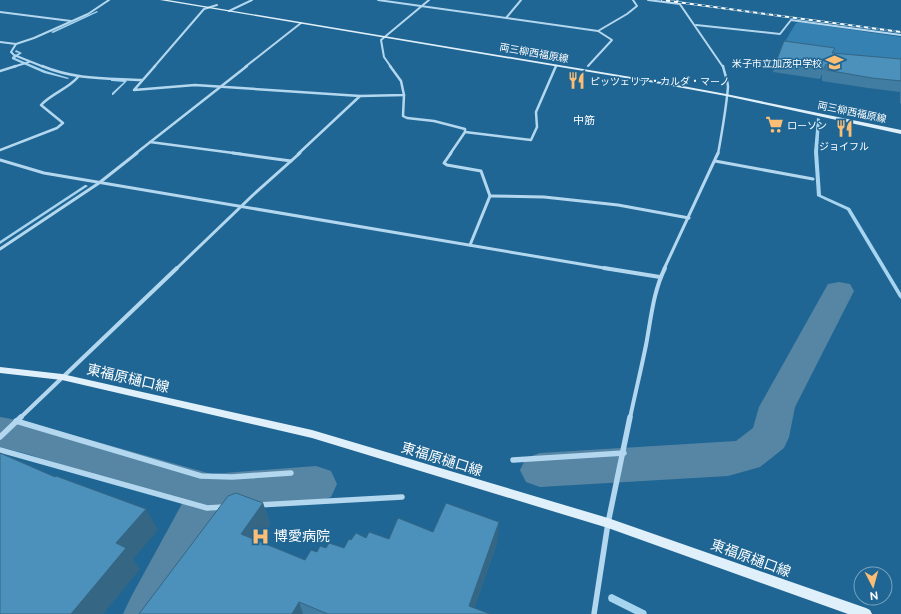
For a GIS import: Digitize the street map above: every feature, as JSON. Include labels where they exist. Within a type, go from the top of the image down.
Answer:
[{"type":"main road","name":"両三柳西福原線","points":[[162,0],[301,23],[588,66],[901,127]]},
{"type":"main road","name":"両三柳西福原線","points":[[183,0],[236,8],[556,66],[727,93],[901,132]]},
{"type":"main road","name":"東福原樋口線","points":[[0,370],[62,377],[312,434],[608,524],[866,614]]},
{"type":"street","points":[[0,42],[16,44],[88,14],[109,0]]},
{"type":"street","points":[[229,11],[252,0]]},
{"type":"street","points":[[378,0],[598,32],[612,40],[588,66]]},
{"type":"street","points":[[429,0],[381,40],[384,57],[401,81],[404,95],[403,116],[407,118],[434,121],[464,129],[465,132],[531,140],[537,127],[536,112],[556,66]]},
{"type":"street","points":[[506,18],[522,0]]},
{"type":"street","points":[[598,32],[637,6],[632,0]]},
{"type":"street","points":[[648,0],[680,4]]},
{"type":"street","points":[[594,614],[608,524],[646,344],[650,313],[660,277],[718,155],[727,108],[727,82],[722,64],[677,0]]},
{"type":"street","points":[[217,5],[204,9],[134,90],[195,85],[360,96],[404,95]]},
{"type":"street","points":[[0,12],[72,21]]},
{"type":"street","points":[[696,26],[780,34],[791,20],[901,35]]},
{"type":"street","points":[[0,249],[99,183],[218,87],[301,23]]},
{"type":"street","points":[[16,44],[11,52],[14,55],[57,72],[77,78],[142,80]]},
{"type":"street","points":[[0,71],[30,62]]},
{"type":"street","points":[[0,150],[57,128],[63,123],[41,105],[47,98],[77,78]]},
{"type":"street","points":[[0,437],[242,206],[291,162],[360,96]]},
{"type":"street","points":[[465,132],[444,163],[447,165],[481,171],[490,196],[470,245]]},
{"type":"street","points":[[150,142],[291,162]]},
{"type":"street","points":[[0,160],[44,173],[99,183],[660,277]]},
{"type":"street","points":[[715,161],[813,179]]},
{"type":"street","points":[[490,196],[544,196],[618,205],[689,218]]},
{"type":"street","points":[[14,423],[201,476],[232,477],[291,473]]},
{"type":"street","points":[[0,450],[207,508],[230,507]]},
{"type":"street","points":[[513,460],[623,455]]},
{"type":"street","points":[[254,506],[402,497]]},
{"type":"shaded area","points":[[799,22],[901,37],[901,65],[780,50],[796,23]]},
{"type":"building","points":[[784,41],[835,48],[832,53],[901,59],[901,81],[872,78],[826,70],[826,64],[824,69],[776,62]]},
{"type":"building","points":[[0,453],[55,477],[56,476],[146,509],[116,543],[126,548],[71,614],[0,614]]},
{"type":"building","points":[[236,493],[263,503],[241,534],[305,560],[311,550],[317,552],[320,546],[326,548],[329,543],[344,548],[349,539],[351,540],[356,533],[366,538],[369,532],[389,539],[398,518],[433,532],[446,503],[499,522],[469,606],[490,614],[328,614],[299,602],[292,614],[139,614],[228,496]]},
{"type":"waterway","points":[[52,32],[97,12]]},
{"type":"waterway","points":[[16,51],[21,53],[13,58],[45,72],[68,78]]},
{"type":"waterway","points":[[112,80],[126,81],[113,94]]},
{"type":"waterway","points":[[818,119],[816,152],[819,196],[849,209],[901,297]]},
{"type":"waterway","points":[[0,243],[86,186]]},
{"type":"waterway","points":[[540,470],[728,459],[746,455],[770,437],[777,407],[839,291]]},
{"type":"waterway","points":[[0,432],[27,438],[211,492]]},
{"type":"waterway","points":[[211,492],[316,484]]},
{"type":"waterway","points":[[148,614],[211,492]]},
{"type":"waterway","points":[[612,598],[643,614]]},
{"type":"railway","points":[[662,0],[901,32]]},
{"type":"place","name":"米子市立加茂中学校","points":[[835,63]]},
{"type":"place","name":"ピッツェリア・カルダ・マーノ","points":[[577,81]]},
{"type":"place","name":"ローソン","points":[[774,125]]},
{"type":"place","name":"ジョイフル","points":[[844,129]]},
{"type":"place","name":"博愛病院","points":[[261,536]]},
{"type":"district","name":"中筋","points":[[584,120]]}]
